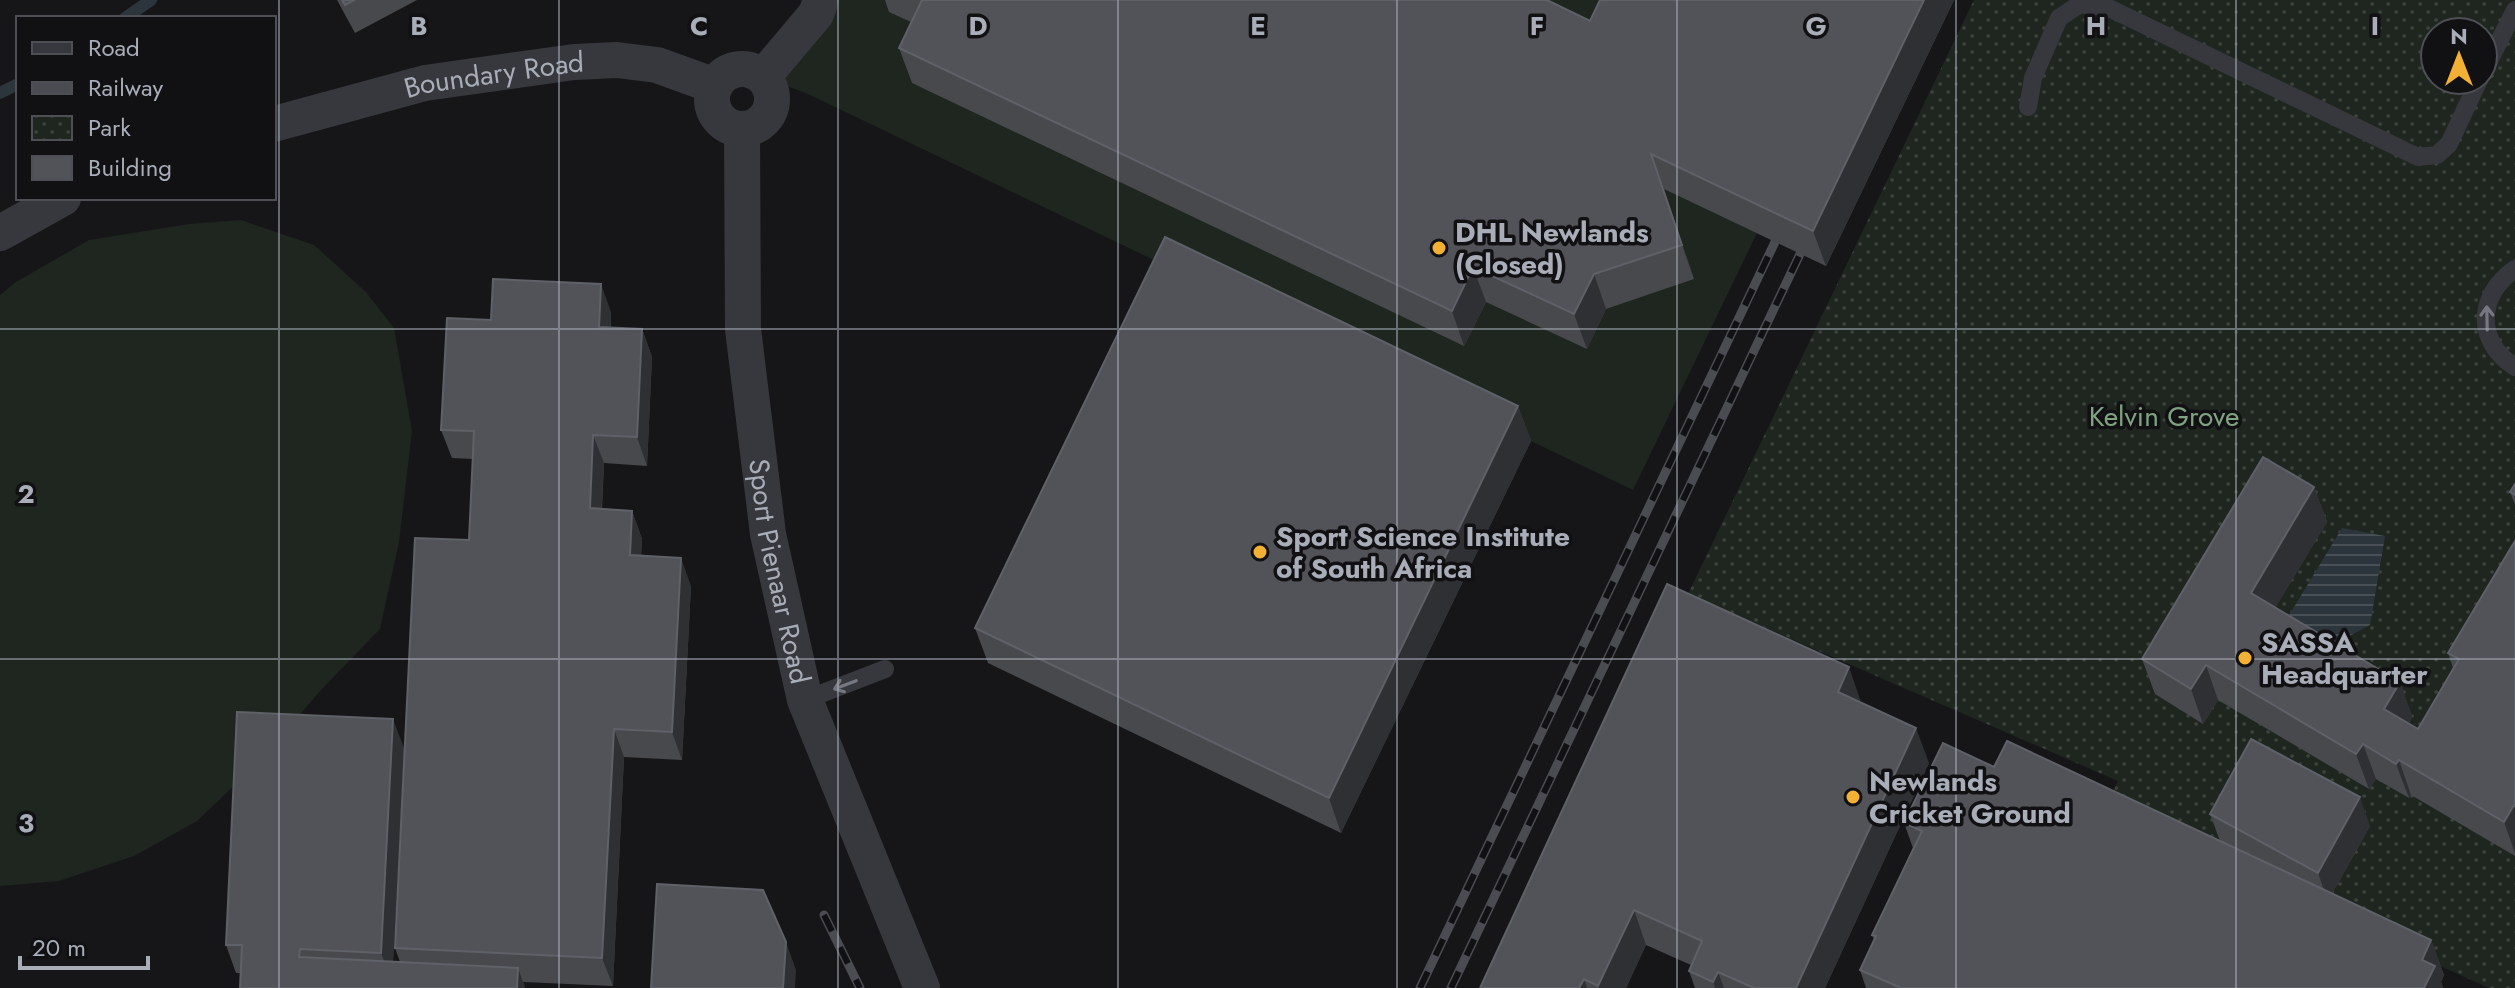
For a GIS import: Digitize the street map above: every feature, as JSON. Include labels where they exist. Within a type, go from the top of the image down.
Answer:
[{"type":"street","points":[[763,77],[816,14],[821,0]]},
{"type":"street","name":"Boundary Road","points":[[276,123],[425,83],[574,62],[617,60],[657,65],[715,86]]},
{"type":"street","points":[[737,69],[753,71],[763,77],[772,91],[772,108],[758,125],[742,130],[726,125],[718,118],[712,102],[715,86],[726,73],[737,69]]},
{"type":"street","name":"Sport Pienaar Road","points":[[742,130],[743,329],[768,534],[805,700],[922,988]]},
{"type":"street","points":[[0,233],[59,200]]},
{"type":"lane","points":[[2028,107],[2033,78],[2059,18],[2080,4],[2111,9],[2418,157],[2437,155],[2449,144],[2472,96]]},
{"type":"lane","points":[[2499,42],[2515,10]]},
{"type":"lane","points":[[2515,269],[2503,277],[2494,289],[2487,304],[2486,319],[2493,346],[2505,361],[2515,367]]},
{"type":"lane","points":[[805,700],[885,669]]},
{"type":"green space","name":"DHL Newlands (Closed)","points":[[821,0],[1954,0],[1826,266],[1757,233],[1633,490],[808,94],[763,77]]},
{"type":"green space","name":"Kelvin Grove","points":[[1974,0],[2515,0],[2515,988],[2489,988],[2103,813],[2118,781],[1688,594]]},
{"type":"green space","points":[[241,220],[314,245],[366,292],[394,328],[412,431],[399,542],[380,629],[320,691],[262,759],[197,821],[134,856],[59,881],[0,886],[0,295],[16,282],[89,240],[189,224]]},
{"type":"shaded area","points":[[2342,528],[2385,536],[2370,625],[2329,647],[2285,622]]},
{"type":"building","name":"DHL Newlands (Closed)","points":[[922,0],[1547,0],[1590,21],[1600,0],[1924,0],[1813,231],[1651,154],[1682,245],[1594,274],[1574,314],[1473,267],[1452,311],[899,48]]},
{"type":"building","name":"Sport Science Institute of South Africa","points":[[1165,237],[1518,406],[1329,798],[975,628]]},
{"type":"building","points":[[493,279],[601,284],[599,327],[642,329],[637,437],[593,435],[590,508],[632,511],[630,555],[681,558],[672,732],[614,729],[602,958],[395,948],[415,538],[469,540],[474,431],[441,430],[447,318],[491,320]]},
{"type":"building","name":"SASSA Headquarter","points":[[2263,457],[2314,487],[2251,593],[2400,682],[2384,709],[2418,729],[2459,659],[2448,653],[2515,541],[2515,806],[2504,822],[2399,760],[2396,764],[2363,744],[2356,754],[2206,665],[2191,689],[2142,659]]},
{"type":"building","points":[[1667,584],[1849,667],[1838,692],[1916,728],[1796,988],[1754,988],[1718,972],[1713,982],[1689,971],[1702,941],[1634,910],[1598,986],[1584,979],[1579,988],[1480,988]]},
{"type":"building","points":[[237,712],[393,719],[381,953],[300,949],[299,957],[518,968],[517,988],[240,988],[242,945],[226,945]]},
{"type":"building","points":[[2251,739],[2360,797],[2318,873],[2210,814]]},
{"type":"building","points":[[2007,741],[2431,940],[2422,960],[2435,966],[2424,988],[1901,988],[1860,970],[1876,936],[1872,935],[1922,831],[1904,823],[1943,743],[1994,767]]},
{"type":"building","points":[[657,884],[763,890],[786,942],[783,988],[651,988]]},
{"type":"waterway","points":[[128,16],[151,0]]},
{"type":"waterway","points":[[0,93],[16,85]]},
{"type":"railway","points":[[1420,988],[1775,242]]},
{"type":"railway","points":[[1451,988],[1800,254]]},
{"type":"railway","points":[[824,915],[860,988]]},
{"type":"place","name":"DHL Newlands (Closed)","points":[[1439,248]]},
{"type":"place","name":"Sport Science Institute of South Africa","points":[[1260,552]]},
{"type":"place","name":"SASSA Headquarter","points":[[2245,658]]},
{"type":"place","name":"Newlands Cricket Ground","points":[[1853,797]]}]
